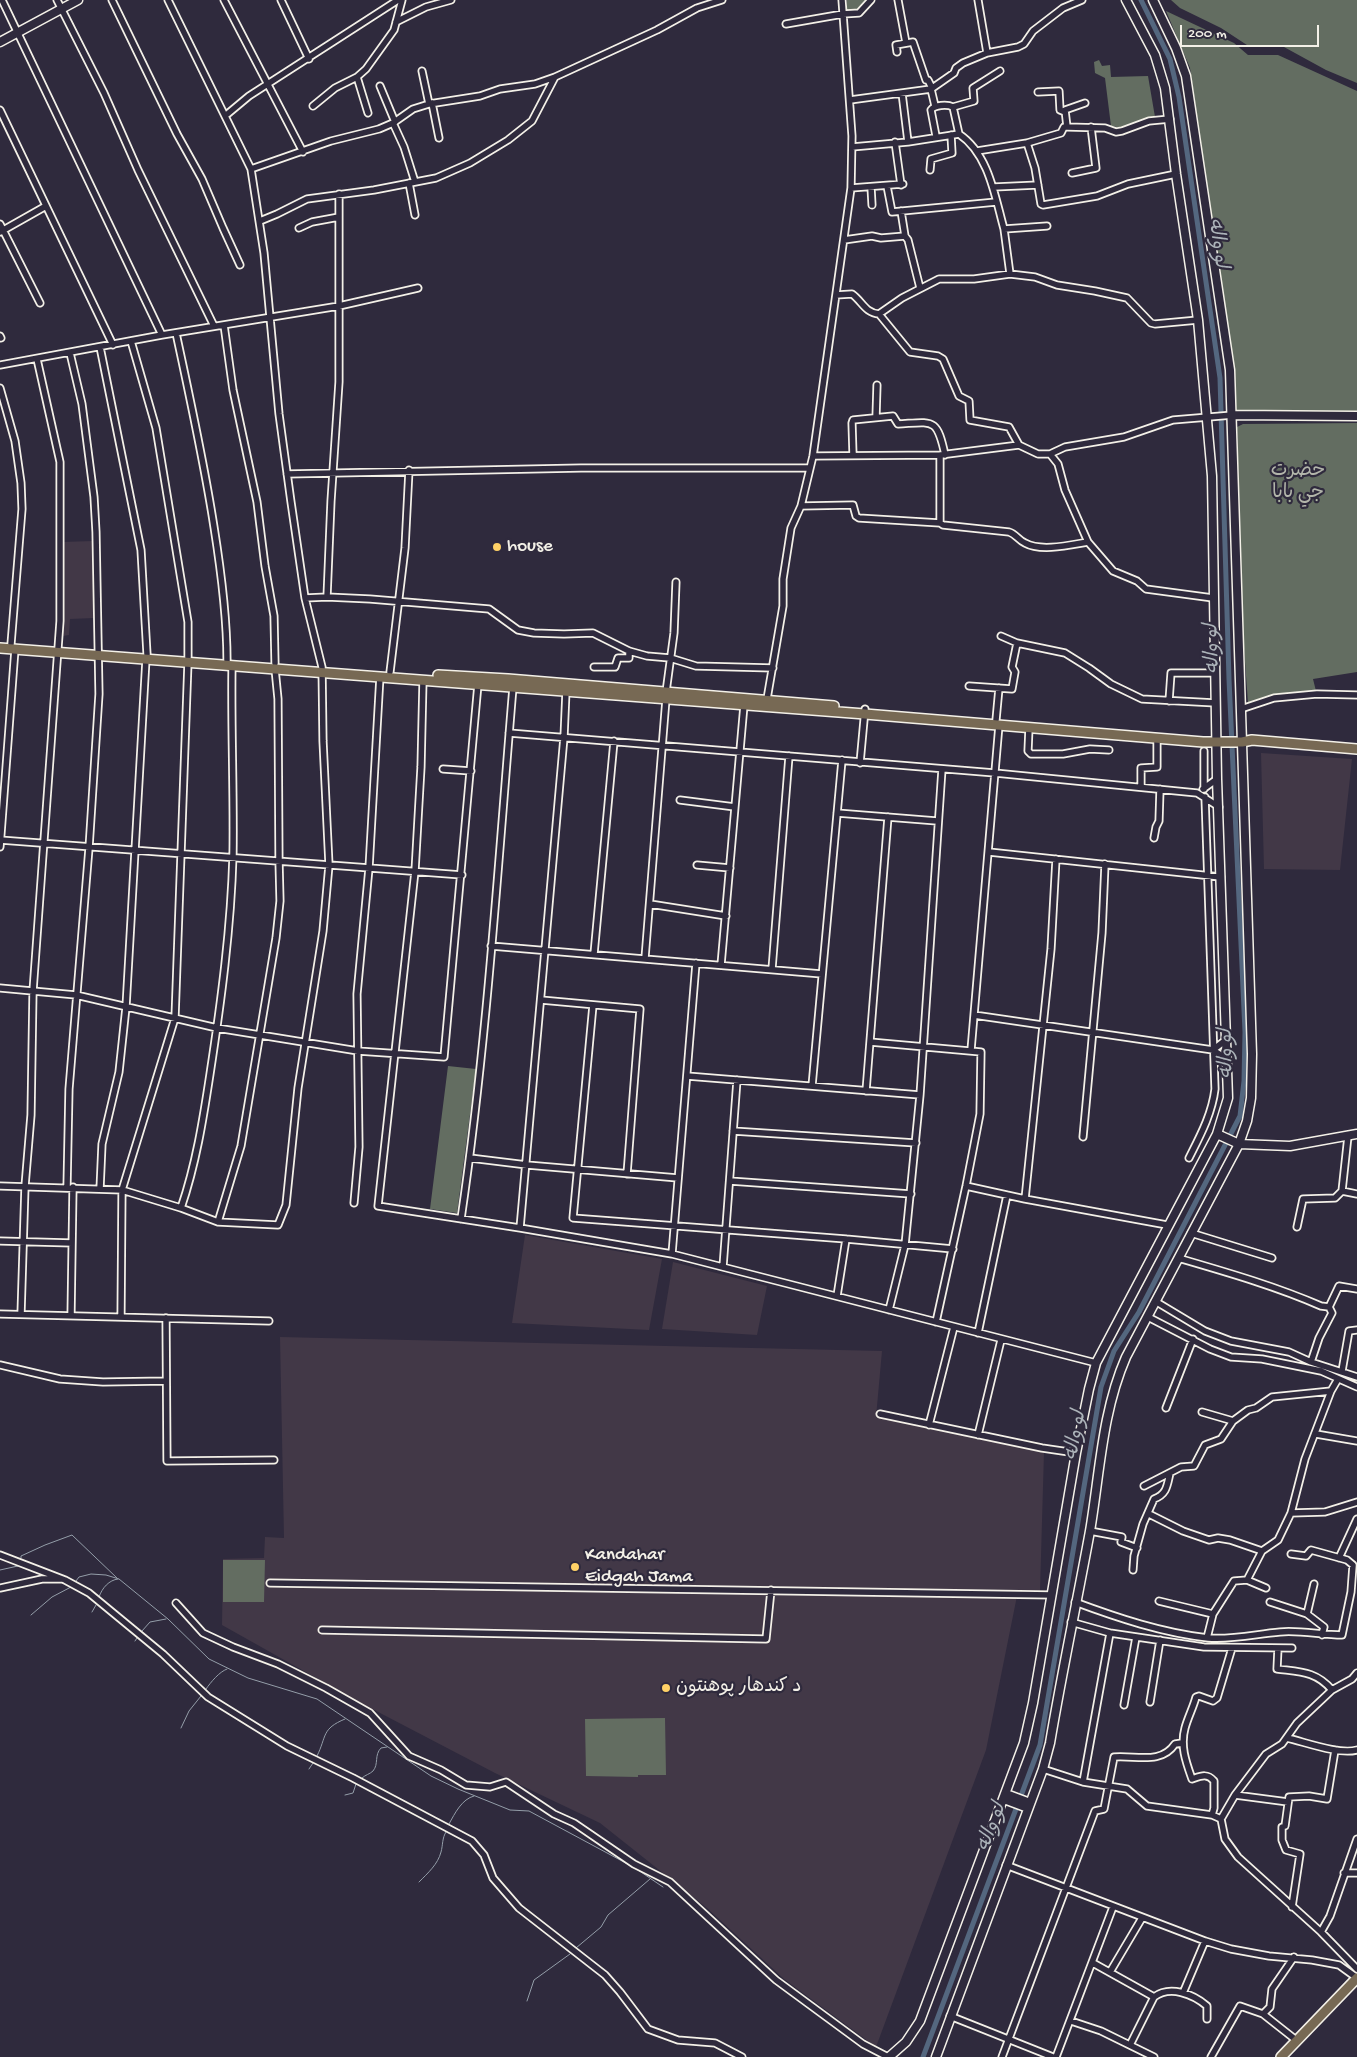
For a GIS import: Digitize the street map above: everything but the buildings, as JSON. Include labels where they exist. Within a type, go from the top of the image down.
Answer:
[{"type":"main road","points":[[0,643],[58,650],[214,661],[424,680],[478,684],[502,682],[513,687],[566,691],[767,700],[865,712]]},
{"type":"main road","points":[[0,648],[13,646]]},
{"type":"main road","points":[[322,670],[390,672],[666,695],[744,705],[865,712],[1204,738],[1217,743]]},
{"type":"main road","points":[[997,722],[1029,728],[1158,739],[1217,743],[1252,740],[1357,749]]},
{"type":"main road","points":[[1239,742],[1357,753]]},
{"type":"main road","points":[[1281,2057],[1357,1978]]},
{"type":"street","points":[[2,0],[162,335]]},
{"type":"street","points":[[57,0],[104,93],[138,170],[214,326]]},
{"type":"street","points":[[0,42],[78,0]]},
{"type":"street","points":[[112,0],[173,125],[202,179],[222,228],[240,265]]},
{"type":"street","points":[[0,1186],[122,1190],[181,1208],[218,1222],[278,1225],[286,1205],[298,1088],[324,931],[329,865],[323,741],[322,670],[306,598],[287,474],[279,414],[260,221],[251,169],[168,0]]},
{"type":"street","points":[[224,0],[303,152]]},
{"type":"street","points":[[281,0],[309,59]]},
{"type":"street","points":[[225,116],[268,83],[309,59],[344,34],[400,0]]},
{"type":"street","points":[[313,106],[335,88],[357,78],[366,69],[394,30],[400,0]]},
{"type":"street","points":[[396,22],[426,7],[450,0]]},
{"type":"street","points":[[251,169],[331,141],[379,129],[394,122],[413,109],[556,78],[657,30],[697,8],[722,0]]},
{"type":"street","points":[[767,700],[783,606],[783,579],[791,528],[801,506],[813,456],[851,188],[850,100],[842,0]]},
{"type":"street","points":[[786,24],[859,13],[870,0]]},
{"type":"street","points":[[898,0],[906,43]]},
{"type":"street","points":[[978,0],[987,53]]},
{"type":"street","points":[[850,100],[932,88],[954,73],[956,68],[963,63],[987,53],[1024,44],[1034,31],[1063,8],[1082,0]]},
{"type":"street","points":[[176,1603],[203,1633],[278,1664],[326,1688],[370,1714],[409,1756],[441,1770],[466,1785],[490,1786],[506,1782],[554,1814],[574,1822],[634,1864],[670,1882],[776,1980],[863,2044],[888,2057],[906,2042],[920,2021],[1024,1743],[1033,1703],[1076,1453],[1096,1363],[1168,1225],[1219,1136],[1228,1098],[1228,1038],[1213,598],[1212,476],[1208,416],[1198,320],[1165,88],[1155,54],[1126,0]]},
{"type":"street","points":[[936,2057],[1043,1769],[1050,1743],[1075,1602],[1090,1531],[1109,1404],[1116,1380],[1247,1121],[1251,1098],[1252,1063],[1239,742],[1241,709],[1230,370],[1186,76],[1176,48],[1154,0]]},
{"type":"street","points":[[897,52],[896,45],[913,42],[926,80],[928,80],[932,88],[935,106]]},
{"type":"street","points":[[422,71],[439,138]]},
{"type":"street","points":[[936,136],[931,110],[935,106],[948,105],[952,107],[974,101],[973,88],[1000,71]]},
{"type":"street","points":[[357,78],[368,113]]},
{"type":"street","points":[[260,221],[307,199],[436,178],[470,163],[508,140],[532,121],[556,78]]},
{"type":"street","points":[[380,86],[404,147],[412,182],[415,215]]},
{"type":"street","points":[[1038,92],[1059,91],[1060,110],[1065,112]]},
{"type":"street","points":[[902,93],[908,142]]},
{"type":"street","points":[[1065,112],[1067,109],[1085,103]]},
{"type":"street","points":[[952,107],[959,134]]},
{"type":"street","points":[[0,110],[113,345]]},
{"type":"street","points":[[1065,112],[1067,127]]},
{"type":"street","points":[[977,151],[1027,143],[1061,133],[1064,127],[1091,127],[1122,131],[1149,121],[1170,119]]},
{"type":"street","points":[[1072,173],[1096,168],[1091,127]]},
{"type":"street","points":[[852,147],[908,142],[936,136],[959,134],[966,138],[977,151],[994,187],[996,202],[1004,229],[1010,274]]},
{"type":"street","points":[[930,170],[931,159],[952,153],[951,135]]},
{"type":"street","points":[[851,188],[902,184],[895,142]]},
{"type":"street","points":[[1027,143],[1035,168],[1041,205],[1097,196],[1128,184],[1176,174]]},
{"type":"street","points":[[994,187],[1038,185]]},
{"type":"street","points":[[888,186],[890,210],[901,211],[996,202]]},
{"type":"street","points":[[871,187],[872,205]]},
{"type":"street","points":[[327,597],[338,399],[340,306],[339,194]]},
{"type":"street","points":[[40,303],[1,229],[46,206]]},
{"type":"street","points":[[901,211],[905,236],[908,240],[920,288]]},
{"type":"street","points":[[299,228],[312,222],[339,217]]},
{"type":"street","points":[[1004,229],[1046,226]]},
{"type":"street","points":[[844,240],[872,236],[881,238],[905,236]]},
{"type":"street","points":[[836,295],[852,294],[864,308],[873,314],[879,314],[902,298],[939,279],[974,280],[1010,274],[1035,277],[1057,286],[1127,298],[1151,323],[1155,324],[1198,320]]},
{"type":"street","points":[[0,366],[162,335],[340,306],[418,288]]},
{"type":"street","points":[[879,314],[910,352],[938,356],[943,359],[959,396],[969,401],[970,420],[1010,427],[1019,445]]},
{"type":"street","points":[[218,1222],[241,1146],[276,938],[280,901],[278,699],[274,616],[256,502],[233,390],[224,325]]},
{"type":"street","points":[[176,333],[195,418],[220,564],[230,663],[232,858],[217,1028],[199,1144],[192,1176],[181,1208]]},
{"type":"street","points":[[120,1317],[122,1190],[175,1018],[188,659],[188,622],[156,428],[131,341]]},
{"type":"street","points":[[100,347],[141,550],[147,656],[126,1007],[118,1072],[102,1144],[100,1189]]},
{"type":"street","points":[[70,353],[82,404],[94,497],[99,694],[67,1127],[72,1243],[71,1316]]},
{"type":"street","points":[[21,1314],[25,1186],[31,1115],[33,991],[58,650],[60,462],[38,359]]},
{"type":"street","points":[[876,417],[877,385]]},
{"type":"street","points":[[0,388],[15,441],[21,483],[22,509],[0,847]]},
{"type":"street","points":[[853,455],[852,421],[893,416],[898,424],[925,423],[936,426],[940,432],[942,455],[940,523]]},
{"type":"street","points":[[813,456],[942,455],[1019,445],[1038,454],[1050,454],[1065,447],[1124,437],[1173,420],[1208,416],[1357,416]]},
{"type":"street","points":[[1050,454],[1058,464],[1065,490],[1088,542],[1113,571],[1137,581],[1146,589],[1213,598]]},
{"type":"street","points":[[287,474],[409,470],[650,467],[810,468]]},
{"type":"street","points":[[390,672],[405,548],[409,470]]},
{"type":"street","points":[[801,506],[853,505],[856,516],[859,518],[940,523],[1009,532],[1024,543],[1044,546],[1052,547],[1088,542]]},
{"type":"street","points":[[645,958],[666,695],[674,633],[676,582]]},
{"type":"street","points":[[306,598],[327,597],[399,601],[489,610],[518,630],[554,634],[593,633],[629,651],[647,656],[670,658],[696,666],[773,668]]},
{"type":"street","points":[[1001,636],[1017,643],[1065,653],[1111,684],[1142,699],[1216,703]]},
{"type":"street","points":[[969,686],[1011,689],[1015,672],[1012,668],[1017,643]]},
{"type":"street","points":[[594,667],[615,667],[618,658],[628,658],[629,651]]},
{"type":"street","points":[[1169,701],[1171,673],[1215,673]]},
{"type":"street","points":[[354,1203],[359,1147],[357,994],[369,868],[380,676]]},
{"type":"street","points":[[424,680],[415,871],[378,1206],[672,1254],[1096,1363]]},
{"type":"street","points":[[0,988],[76,996],[217,1028],[358,1051],[444,1057],[478,684]]},
{"type":"street","points":[[461,1219],[470,1158],[491,946],[513,687]]},
{"type":"street","points":[[971,1050],[989,852],[999,688]]},
{"type":"street","points":[[520,1228],[564,737],[566,691]]},
{"type":"street","points":[[1241,709],[1274,698],[1317,694],[1357,695]]},
{"type":"street","points":[[721,965],[744,705]]},
{"type":"street","points":[[860,762],[865,712]]},
{"type":"street","points":[[1029,728],[1028,751],[1031,754],[1064,754],[1090,749],[1109,750]]},
{"type":"street","points":[[509,733],[995,773],[1141,787],[1196,793],[1219,807]]},
{"type":"street","points":[[1141,787],[1141,768],[1157,768],[1158,739]]},
{"type":"street","points":[[594,954],[614,742]]},
{"type":"street","points":[[1204,752],[1204,789]]},
{"type":"street","points":[[772,969],[789,756]]},
{"type":"street","points":[[812,1086],[842,760]]},
{"type":"street","points":[[889,1310],[905,1245],[916,1143],[942,769]]},
{"type":"street","points":[[443,770],[471,771]]},
{"type":"street","points":[[1196,793],[1218,779]]},
{"type":"street","points":[[1154,838],[1159,821],[1160,789]]},
{"type":"street","points":[[1189,1158],[1214,1101],[1215,1089],[1205,797]]},
{"type":"street","points":[[680,800],[735,806]]},
{"type":"street","points":[[837,813],[937,821]]},
{"type":"street","points":[[866,1091],[888,817]]},
{"type":"street","points":[[0,840],[462,875]]},
{"type":"street","points":[[989,852],[1222,877]]},
{"type":"street","points":[[1025,1199],[1051,948],[1056,859]]},
{"type":"street","points":[[1083,1137],[1102,933],[1105,864]]},
{"type":"street","points":[[697,865],[730,868]]},
{"type":"street","points":[[650,904],[726,916]]},
{"type":"street","points":[[491,946],[822,974]]},
{"type":"street","points":[[672,1254],[696,963]]},
{"type":"street","points":[[541,1000],[640,1009],[627,1174]]},
{"type":"street","points":[[593,1005],[573,1218],[953,1249]]},
{"type":"street","points":[[974,1015],[1213,1050],[1228,1060]]},
{"type":"street","points":[[1213,1050],[1228,1038]]},
{"type":"street","points":[[870,1042],[924,1045],[982,1052],[980,1114],[953,1249],[936,1322]]},
{"type":"street","points":[[687,1076],[920,1095]]},
{"type":"street","points":[[723,1267],[737,1080]]},
{"type":"street","points":[[733,1131],[916,1143]]},
{"type":"street","points":[[1219,1136],[1236,1143],[1290,1146],[1357,1134]]},
{"type":"street","points":[[1297,1227],[1304,1199],[1336,1198],[1342,1192],[1348,1136]]},
{"type":"street","points":[[470,1158],[527,1165],[678,1178]]},
{"type":"street","points":[[730,1181],[911,1194]]},
{"type":"street","points":[[966,1186],[1025,1199],[1168,1225]]},
{"type":"street","points":[[1342,1192],[1357,1194]]},
{"type":"street","points":[[978,1333],[1007,1195]]},
{"type":"street","points":[[1191,1233],[1272,1258]]},
{"type":"street","points":[[837,1296],[846,1239]]},
{"type":"street","points":[[0,1241],[72,1243]]},
{"type":"street","points":[[1178,1258],[1278,1288],[1321,1306],[1328,1306]]},
{"type":"street","points":[[1328,1306],[1339,1286],[1357,1289]]},
{"type":"street","points":[[1155,1301],[1206,1332],[1231,1341],[1289,1352],[1311,1362],[1357,1377]]},
{"type":"street","points":[[1311,1362],[1332,1313],[1328,1306]]},
{"type":"street","points":[[0,1314],[269,1321]]},
{"type":"street","points":[[1148,1317],[1231,1357],[1262,1360],[1321,1371],[1357,1387]]},
{"type":"street","points":[[166,1318],[167,1461],[274,1460]]},
{"type":"street","points":[[929,1424],[954,1327]]},
{"type":"street","points":[[1342,1371],[1349,1331],[1357,1330]]},
{"type":"street","points":[[1166,1408],[1193,1339]]},
{"type":"street","points":[[978,1435],[1001,1340]]},
{"type":"street","points":[[0,1365],[60,1379],[103,1382],[166,1381]]},
{"type":"street","points":[[1247,1580],[1262,1550],[1278,1540],[1291,1513],[1305,1459],[1331,1390],[1338,1379]]},
{"type":"street","points":[[1144,1486],[1181,1467],[1194,1466],[1204,1447],[1221,1439],[1234,1421],[1248,1410],[1256,1408],[1272,1397],[1331,1390]]},
{"type":"street","points":[[1202,1412],[1234,1421]]},
{"type":"street","points":[[880,1414],[1042,1448],[1076,1453]]},
{"type":"street","points":[[1316,1434],[1357,1441]]},
{"type":"street","points":[[1133,1570],[1143,1524],[1154,1500],[1166,1491],[1170,1473]]},
{"type":"street","points":[[1291,1513],[1325,1512],[1357,1502]]},
{"type":"street","points":[[1149,1514],[1183,1531],[1209,1540],[1218,1538],[1230,1540],[1262,1550]]},
{"type":"street","points":[[1339,1558],[1357,1519]]},
{"type":"street","points":[[1090,1531],[1122,1537],[1121,1542],[1137,1548]]},
{"type":"street","points":[[1075,1602],[1128,1620],[1207,1638],[1226,1639],[1263,1636],[1281,1632],[1342,1635],[1349,1606],[1354,1566],[1347,1560],[1311,1550],[1306,1556],[1291,1554]]},
{"type":"street","points":[[0,1555],[65,1580],[89,1594],[163,1654],[208,1697],[287,1746],[354,1778],[472,1841],[484,1855],[493,1878],[520,1908],[604,1975],[620,1992],[648,2029],[678,2040],[715,2042],[742,2057]]},
{"type":"street","points":[[0,1588],[42,1579],[65,1580]]},
{"type":"street","points":[[1207,1638],[1213,1614],[1234,1582],[1247,1580],[1266,1588]]},
{"type":"street","points":[[270,1584],[1052,1595]]},
{"type":"street","points":[[1307,1614],[1314,1584]]},
{"type":"street","points":[[322,1630],[766,1639],[771,1590]]},
{"type":"street","points":[[1159,1601],[1213,1614]]},
{"type":"street","points":[[1270,1602],[1307,1614],[1324,1627],[1322,1634]]},
{"type":"street","points":[[1072,1622],[1110,1633],[1204,1647],[1292,1648]]},
{"type":"street","points":[[1083,1782],[1110,1633]]},
{"type":"street","points":[[1124,1706],[1136,1637]]},
{"type":"street","points":[[1150,1702],[1160,1640]]},
{"type":"street","points":[[1212,1815],[1214,1808],[1214,1781],[1210,1776],[1203,1775],[1192,1779],[1185,1761],[1182,1743],[1185,1726],[1192,1712],[1196,1697],[1199,1696],[1213,1702],[1217,1698],[1232,1648]]},
{"type":"street","points":[[1278,1648],[1277,1669],[1314,1675],[1323,1680],[1332,1690]]},
{"type":"street","points":[[1357,1673],[1352,1679],[1332,1690],[1297,1723],[1282,1744],[1266,1754],[1235,1794],[1221,1819],[1225,1839],[1238,1857],[1321,1932],[1357,1969]]},
{"type":"street","points":[[1286,1738],[1335,1750],[1352,1752],[1357,1750]]},
{"type":"street","points":[[1002,2057],[1095,1811],[1104,1809],[1114,1757],[1127,1756],[1143,1759],[1157,1757],[1170,1751],[1175,1744],[1182,1743]]},
{"type":"street","points":[[1292,1907],[1300,1854],[1286,1850],[1282,1840],[1282,1827],[1285,1826],[1289,1797],[1308,1796],[1328,1799],[1335,1750]]},
{"type":"street","points":[[1043,1769],[1083,1782],[1127,1789],[1147,1806],[1212,1815],[1221,1819]]},
{"type":"street","points":[[1235,1794],[1288,1802]]},
{"type":"street","points":[[1005,1796],[1029,1805]]},
{"type":"street","points":[[1321,1932],[1330,1916],[1357,1839]]},
{"type":"street","points":[[1006,1865],[1205,1941],[1231,1949],[1269,1956],[1294,1957],[1339,1965],[1357,1978]]},
{"type":"street","points":[[1344,1873],[1357,1873]]},
{"type":"street","points":[[950,2016],[1054,2057],[1071,2020],[1113,1907]]},
{"type":"street","points":[[1110,1972],[1142,1918]]},
{"type":"street","points":[[1183,1993],[1205,1941]]},
{"type":"street","points":[[1263,2014],[1270,2007],[1272,1990],[1294,1957]]},
{"type":"street","points":[[1093,1963],[1154,1997]]},
{"type":"street","points":[[1130,2045],[1154,1997],[1161,1992],[1183,1993],[1207,2006],[1207,2019]]},
{"type":"street","points":[[1211,2057],[1240,2006],[1263,2014],[1296,2040]]},
{"type":"street","points":[[1071,2020],[1101,2031],[1154,2057]]},
{"type":"shaded area","points":[[93,541],[94,618],[70,619],[69,635],[63,636],[62,542]]},
{"type":"shaded area","points":[[1261,753],[1352,759],[1340,870],[1264,869]]},
{"type":"shaded area","points":[[525,1235],[662,1259],[649,1330],[512,1323]]},
{"type":"shaded area","points":[[673,1262],[767,1286],[757,1335],[662,1329]]},
{"type":"shaded area","name":"د کندهار پوهنتون","points":[[280,1337],[882,1351],[876,1417],[1044,1452],[1040,1591],[1018,1591],[986,1750],[876,2047],[784,1979],[707,1908],[600,1823],[495,1773],[359,1702],[222,1625],[223,1559],[264,1558],[265,1537],[284,1538]]},
{"type":"green space","points":[[847,0],[867,0],[858,12],[847,12]]},
{"type":"green space","points":[[1171,0],[1357,0],[1357,83],[1326,70],[1284,47],[1250,47],[1221,28],[1180,8]]},
{"type":"green space","points":[[1166,11],[1234,43],[1248,55],[1278,55],[1357,91],[1357,413],[1236,410],[1234,368],[1190,68]]},
{"type":"green space","points":[[1099,60],[1102,66],[1110,65],[1111,77],[1148,76],[1155,117],[1122,128],[1111,126],[1105,78],[1095,73],[1094,62]]},
{"type":"green space","name":"حضرت جي بابا","points":[[1357,423],[1357,672],[1313,679],[1316,691],[1273,695],[1248,703],[1242,621],[1237,427],[1243,424]]},
{"type":"green space","points":[[448,1066],[476,1069],[457,1213],[430,1209]]},
{"type":"green space","points":[[223,1560],[265,1560],[264,1602],[223,1602]]},
{"type":"green space","points":[[665,1718],[666,1775],[638,1775],[638,1777],[586,1776],[585,1719]]},
{"type":"waterway","name":"لو واله","points":[[923,2057],[1040,1745],[1101,1387],[1114,1351],[1139,1312],[1240,1116],[1244,1081],[1245,1032],[1229,679],[1220,378],[1179,97],[1170,59],[1141,0]]},
{"type":"waterway","points":[[21,1558],[21,1556],[45,1545],[72,1535],[117,1578]]},
{"type":"waterway","points":[[0,1570],[18,1566]]},
{"type":"waterway","points":[[76,1581],[79,1577],[91,1574],[106,1575],[119,1579],[168,1619],[209,1659],[248,1678],[317,1699],[431,1776],[510,1810],[529,1811],[635,1868],[663,1887]]},
{"type":"waterway","points":[[99,1597],[106,1585],[118,1579]]},
{"type":"waterway","points":[[31,1615],[52,1597],[71,1587]]},
{"type":"waterway","points":[[92,1612],[96,1605]]},
{"type":"waterway","points":[[142,1631],[150,1622],[166,1619]]},
{"type":"waterway","points":[[206,1689],[218,1675],[227,1669]]},
{"type":"waterway","points":[[181,1728],[189,1711],[201,1696]]},
{"type":"waterway","points":[[317,1756],[328,1730],[345,1719]]},
{"type":"waterway","points":[[362,1778],[373,1771],[379,1751],[381,1748],[387,1747]]},
{"type":"waterway","points":[[309,1769],[313,1763]]},
{"type":"waterway","points":[[345,1795],[353,1793],[356,1784]]},
{"type":"waterway","points":[[449,1824],[462,1803],[474,1796]]},
{"type":"waterway","points":[[419,1882],[438,1860],[446,1832]]},
{"type":"waterway","points":[[576,1948],[601,1927],[608,1915],[650,1879]]},
{"type":"waterway","points":[[527,2001],[534,1980],[570,1954]]},
{"type":"place","name":"house","points":[[497,547]]},
{"type":"place","name":"Kandahar Eidgah Jama","points":[[575,1567]]},
{"type":"place","name":"د کندهار پوهنتون","points":[[666,1688]]}]
